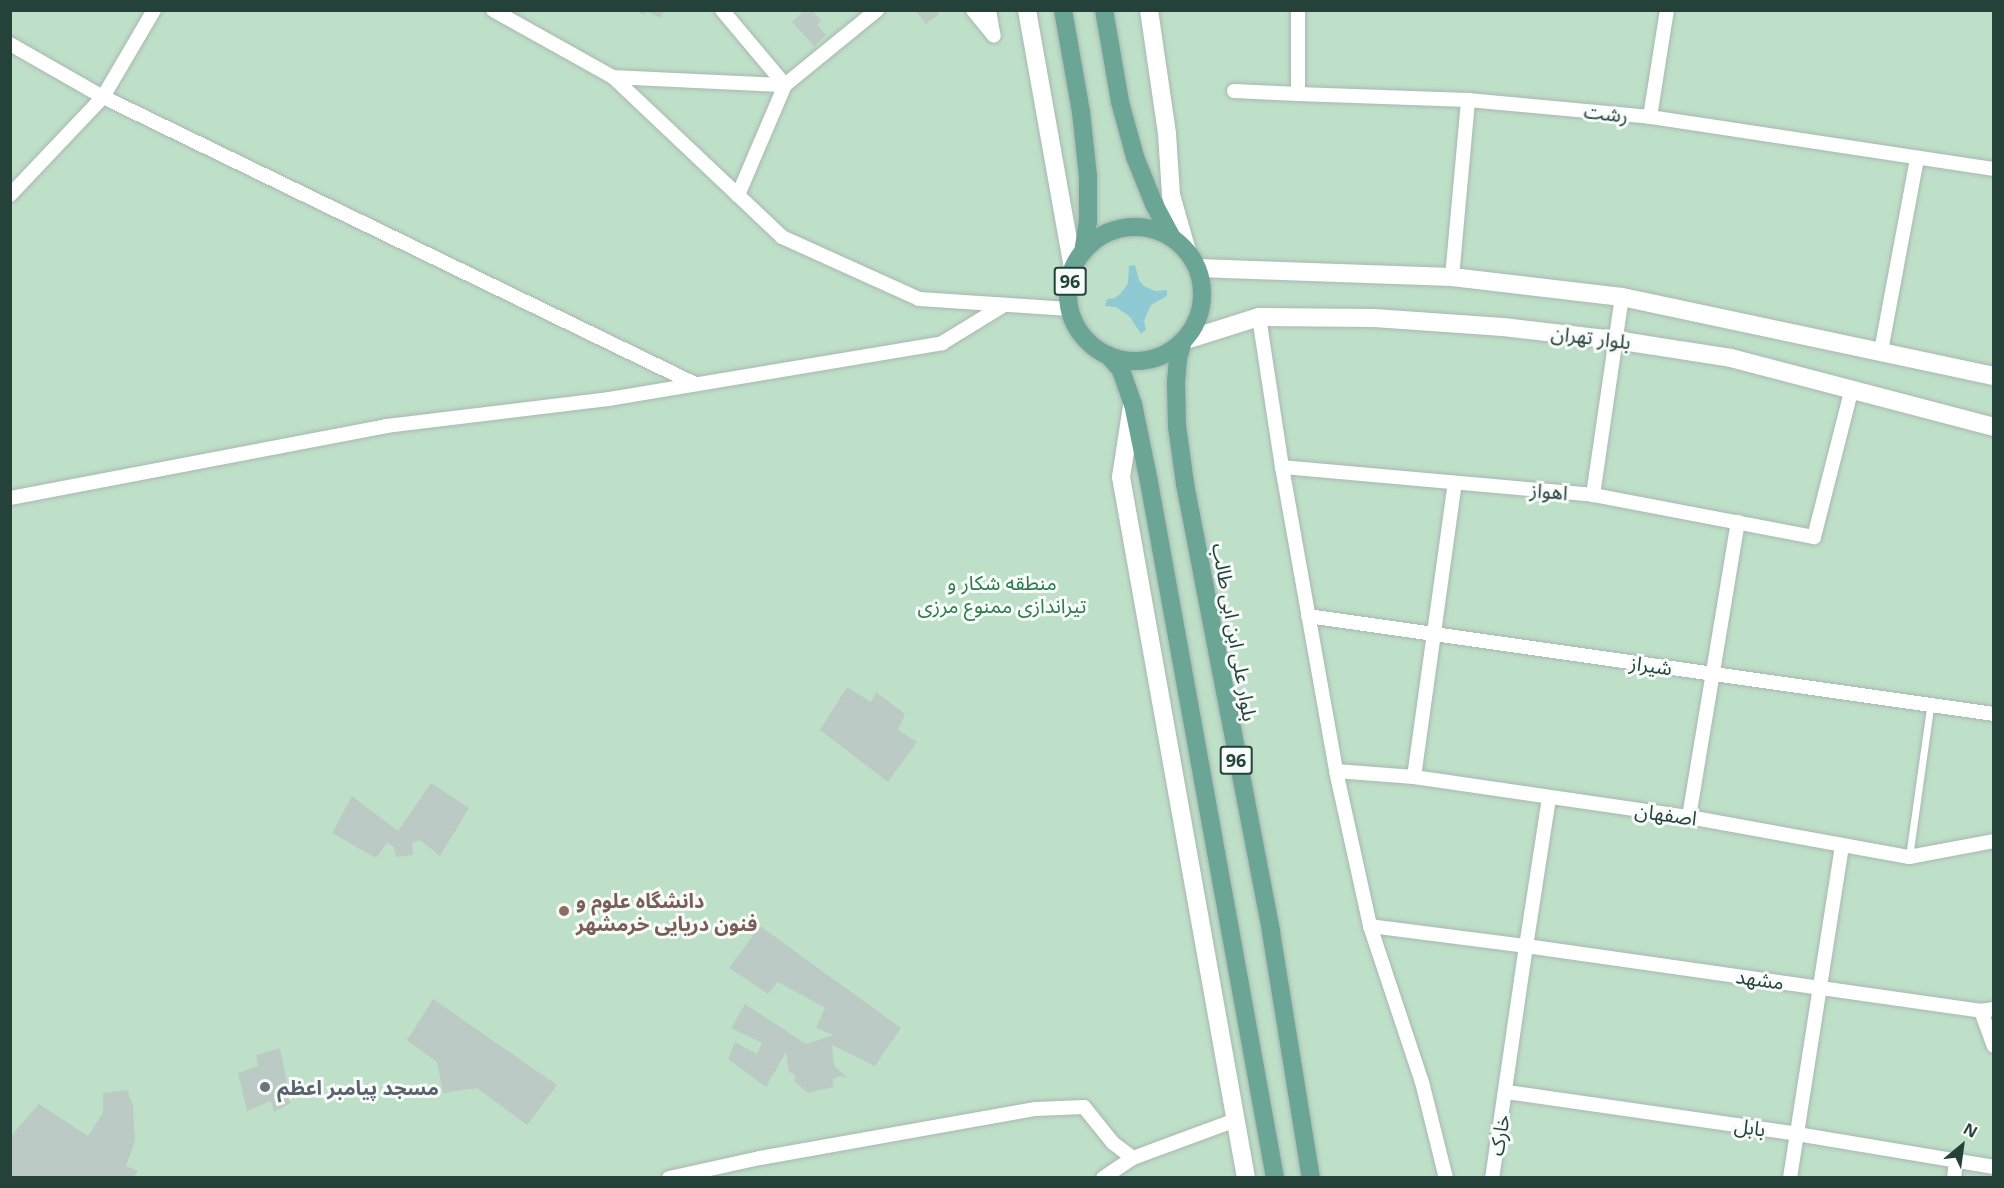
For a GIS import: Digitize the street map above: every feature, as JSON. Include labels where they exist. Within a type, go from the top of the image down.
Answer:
[{"type":"main road","name":"96","points":[[1063,10],[1081,112],[1088,176],[1088,221],[1083,252]]},
{"type":"main road","name":"96","points":[[1104,10],[1120,102],[1135,156],[1172,238]]},
{"type":"main road","name":"96","points":[[1108,355],[1127,360],[1148,360],[1167,353],[1183,341],[1195,326],[1201,307],[1202,288],[1197,268],[1187,252],[1172,238],[1154,230],[1135,227],[1115,230],[1097,238],[1083,252],[1073,269],[1068,289],[1070,309],[1078,328],[1091,344],[1108,355],[1121,370],[1133,404],[1275,1178]]},
{"type":"main road","name":"بلوار علی ابن ابی طالب","points":[[1183,341],[1178,359],[1176,383],[1177,426],[1185,484],[1271,932],[1311,1178]]},
{"type":"street","points":[[10,195],[103,97],[154,10]]},
{"type":"street","points":[[493,10],[613,77],[783,237],[919,299],[1070,309]]},
{"type":"street","points":[[722,10],[785,85]]},
{"type":"street","points":[[738,195],[785,85],[877,10]]},
{"type":"street","points":[[973,10],[994,36],[990,10]]},
{"type":"street","points":[[1027,10],[1073,269]]},
{"type":"street","points":[[1149,10],[1167,134],[1171,195],[1187,252]]},
{"type":"street","points":[[1298,10],[1298,94]]},
{"type":"street","points":[[1650,117],[1667,10]]},
{"type":"street","points":[[10,44],[103,97],[695,384]]},
{"type":"street","points":[[613,77],[785,85]]},
{"type":"street","name":"رشت","points":[[1234,91],[1468,100],[1650,117],[1994,169]]},
{"type":"street","points":[[1452,277],[1468,100]]},
{"type":"street","points":[[1881,351],[1917,158]]},
{"type":"street","points":[[1197,268],[1452,277],[1622,297],[1994,376]]},
{"type":"street","points":[[1593,495],[1622,297]]},
{"type":"street","points":[[10,498],[386,426],[609,399],[942,343],[1004,305]]},
{"type":"street","points":[[1259,317],[1282,468],[1336,771],[1370,927],[1422,1082],[1446,1178]]},
{"type":"street","name":"بلوار تهران","points":[[1183,341],[1259,317],[1432,322],[1503,327],[1616,340],[1731,358],[1994,427]]},
{"type":"street","name":"اهواز","points":[[1282,468],[1593,495],[1814,537],[1852,388]]},
{"type":"street","points":[[1133,404],[1121,477],[1246,1178]]},
{"type":"street","points":[[1414,777],[1455,483]]},
{"type":"street","points":[[1689,817],[1738,522]]},
{"type":"street","name":"شیراز","points":[[1308,616],[1712,673],[1930,707],[1994,714]]},
{"type":"street","name":"اصفهان","points":[[1336,771],[1414,777],[1689,817],[1842,846],[1909,856],[1994,841]]},
{"type":"street","points":[[1526,946],[1549,798]]},
{"type":"street","points":[[1790,1178],[1842,846]]},
{"type":"street","name":"مشهد","points":[[1370,927],[1526,946],[1987,1010]]},
{"type":"street","name":"خارک","points":[[1492,1178],[1507,1092],[1526,946]]},
{"type":"street","points":[[1987,1010],[1994,1046]]},
{"type":"street","name":"بابل","points":[[1507,1092],[1797,1134],[1994,1167]]},
{"type":"street","points":[[669,1178],[760,1158],[1036,1109],[1072,1107],[1084,1107],[1113,1143],[1133,1158]]},
{"type":"street","points":[[1103,1178],[1133,1158],[1236,1120]]},
{"type":"street","points":[[1954,1178],[1956,1161]]},
{"type":"lane","points":[[1909,856],[1930,707]]},
{"type":"green space","name":"منطقه شکار و تیراندازی ممنوع مرزی","points":[[10,11],[1993,11],[1993,1177],[10,1177]]},
{"type":"water","points":[[1135,265],[1139,280],[1144,286],[1155,291],[1167,290],[1167,296],[1151,305],[1144,321],[1146,329],[1141,334],[1130,317],[1116,307],[1105,306],[1107,299],[1115,298],[1122,292],[1128,283],[1129,266]]},
{"type":"building","points":[[635,10],[665,10],[660,18],[646,11],[644,15]]},
{"type":"building","points":[[805,10],[808,13],[812,10],[821,21],[817,25],[826,35],[814,46],[792,22]]},
{"type":"building","points":[[915,10],[936,10],[939,14],[926,24]]},
{"type":"building","points":[[847,687],[871,702],[876,692],[905,714],[898,730],[917,742],[888,782],[820,730]]},
{"type":"building","points":[[431,783],[469,808],[440,856],[420,840],[412,843],[413,855],[396,857],[394,847],[387,843],[376,858],[332,833],[352,796],[398,831]]},
{"type":"building","points":[[760,926],[901,1028],[875,1066],[832,1045],[834,1066],[848,1078],[840,1076],[832,1080],[834,1087],[808,1093],[794,1081],[796,1075],[789,1072],[786,1052],[766,1087],[728,1059],[735,1042],[757,1054],[762,1043],[731,1028],[745,1004],[806,1044],[833,1035],[816,1028],[825,1008],[778,982],[768,994],[729,968]]},
{"type":"building","points":[[433,999],[557,1085],[527,1125],[477,1088],[443,1093],[437,1062],[407,1040]]},
{"type":"building","name":"مسجد پیامبر اعظم","points":[[280,1048],[291,1103],[274,1112],[271,1101],[247,1111],[238,1073],[258,1066],[256,1055]]},
{"type":"building","points":[[127,1090],[133,1106],[135,1141],[126,1166],[138,1171],[133,1178],[10,1178],[10,1137],[39,1104],[88,1136],[103,1113],[103,1093]]},
{"type":"place","name":"دانشگاه علوم و فنون دریایی خرمشهر","points":[[564,911]]},
{"type":"place","name":"مسجد پیامبر اعظم","points":[[265,1087]]}]
